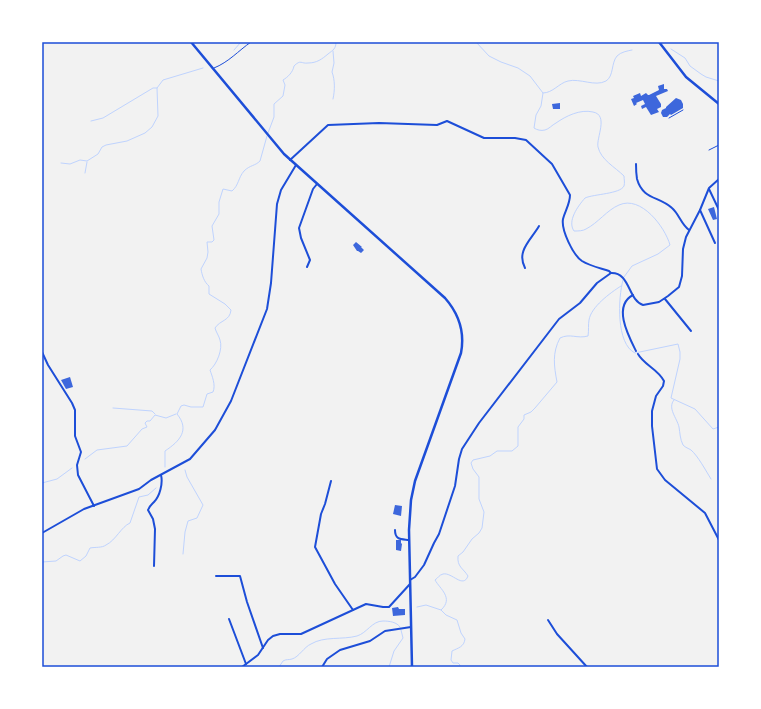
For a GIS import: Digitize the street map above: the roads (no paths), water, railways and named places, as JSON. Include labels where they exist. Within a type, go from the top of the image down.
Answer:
[{"type":"street","points":[[191,42],[290,160],[445,298],[457,314],[461,326],[461,353],[415,481],[410,511],[409,540],[412,667]]},
{"type":"street","points":[[659,42],[686,77],[719,104]]},
{"type":"street","points":[[290,160],[328,125],[379,123],[437,125],[447,121],[484,138],[524,139],[552,164],[570,195],[568,208],[562,221],[568,240],[579,258],[589,265],[611,273],[616,273],[627,284],[636,302],[643,305],[655,303],[665,299],[675,291],[680,284],[683,250],[689,230],[700,210],[709,188],[719,179]]},
{"type":"street","points":[[636,164],[635,171],[641,188],[649,196],[670,207],[689,230]]},
{"type":"street","points":[[42,533],[84,509],[139,490],[160,475],[190,459],[215,430],[231,401],[267,309],[271,283],[275,219],[278,198],[283,186],[296,165]]},
{"type":"street","points":[[307,267],[310,260],[300,238],[299,228],[317,184]]},
{"type":"street","points":[[709,188],[719,210]]},
{"type":"street","points":[[700,210],[715,243]]},
{"type":"street","points":[[525,268],[521,256],[539,226]]},
{"type":"street","points":[[410,580],[415,577],[424,565],[439,534],[455,486],[462,450],[479,423],[559,319],[580,303],[597,283],[611,273]]},
{"type":"street","points":[[633,295],[628,298],[626,302],[623,316],[626,329],[636,351]]},
{"type":"street","points":[[665,299],[691,331]]},
{"type":"street","points":[[42,352],[48,365],[75,410],[75,436],[81,452],[77,470],[78,475],[94,506]]},
{"type":"street","points":[[638,354],[642,360],[660,375],[664,381],[654,400],[652,411],[652,426],[657,469],[665,480],[702,509],[719,540]]},
{"type":"street","points":[[154,566],[156,529],[154,519],[148,510],[150,505],[156,500],[160,489],[162,482],[160,475]]},
{"type":"street","points":[[331,481],[321,514],[315,546],[335,584],[353,610]]},
{"type":"street","points":[[395,530],[398,539],[409,540]]},
{"type":"street","points":[[216,576],[240,576],[247,602],[263,648]]},
{"type":"street","points":[[242,667],[258,655],[268,640],[273,636],[280,634],[301,634],[366,604],[378,607],[389,607],[410,584]]},
{"type":"street","points":[[229,619],[246,664]]},
{"type":"street","points":[[548,620],[557,634],[587,667]]},
{"type":"street","points":[[322,667],[327,659],[340,650],[370,641],[385,631],[411,627]]},
{"type":"lane","points":[[213,69],[230,60],[251,42]]},
{"type":"lane","points":[[710,150],[719,145]]},
{"type":"waterway","points":[[234,50],[241,42]]},
{"type":"waterway","points":[[268,133],[274,117],[274,104],[283,96],[285,85],[283,80],[290,74],[294,66],[298,63],[314,62],[324,58],[334,49],[336,42]]},
{"type":"waterway","points":[[476,42],[489,56],[518,68],[530,76],[543,93],[541,106],[536,115],[534,128],[539,130],[548,129],[560,120],[583,111],[593,112],[598,114],[600,117],[601,127],[598,147],[605,160],[624,176],[624,186],[622,189],[617,191],[585,198],[574,214],[572,223],[574,231],[585,230],[606,213],[619,205],[627,203],[636,204],[651,214],[663,230],[670,245],[658,254],[632,266],[624,277]]},
{"type":"waterway","points":[[671,49],[685,58],[690,66],[701,74],[719,81]]},
{"type":"waterway","points":[[543,93],[547,93],[562,84],[573,80],[602,83],[609,79],[617,56],[632,50]]},
{"type":"waterway","points":[[333,51],[333,99]]},
{"type":"waterway","points":[[61,163],[70,164],[80,160],[87,161],[98,154],[102,147],[106,145],[127,141],[145,133],[152,127],[158,116],[157,88],[163,80],[203,68]]},
{"type":"waterway","points":[[91,121],[103,118],[153,88],[157,88]]},
{"type":"waterway","points":[[165,467],[165,451],[182,435],[183,425],[177,414],[181,406],[203,407],[207,394],[213,392],[214,384],[210,370],[217,360],[221,348],[220,340],[215,328],[229,316],[231,310],[225,304],[209,294],[209,286],[201,269],[207,258],[207,242],[212,242],[214,240],[212,226],[219,214],[219,202],[223,189],[232,191],[244,171],[260,161],[267,136]]},
{"type":"waterway","points":[[85,173],[87,162]]},
{"type":"waterway","points":[[623,280],[620,298],[620,320],[624,340],[629,348],[635,353],[678,344],[680,359],[671,398],[695,409],[713,429],[719,427]]},
{"type":"waterway","points":[[460,667],[458,663],[453,663],[451,660],[452,651],[462,646],[465,639],[461,633],[457,620],[446,615],[441,610],[445,606],[446,598],[443,590],[435,580],[443,574],[450,575],[460,581],[466,580],[468,576],[459,565],[458,556],[482,528],[484,512],[479,499],[479,477],[473,469],[471,463],[473,460],[490,456],[497,451],[512,451],[518,446],[518,427],[524,419],[524,415],[531,412],[557,382],[554,360],[557,344],[560,338],[567,336],[588,336],[589,320],[593,310],[607,296],[621,286]]},
{"type":"waterway","points":[[674,400],[672,403],[672,410],[679,427],[683,445],[694,453],[711,479]]},
{"type":"waterway","points":[[113,408],[152,411],[155,414]]},
{"type":"waterway","points":[[85,459],[97,450],[127,446],[142,429],[147,427],[145,423],[150,421],[155,415],[166,418],[176,414]]},
{"type":"waterway","points":[[42,483],[57,479],[72,468]]},
{"type":"waterway","points":[[183,554],[185,532],[188,521],[197,518],[203,505],[187,477],[185,470]]},
{"type":"waterway","points":[[42,562],[56,561],[66,555],[80,561],[86,556],[90,548],[103,547],[110,543],[124,527],[130,523],[139,497],[148,495],[156,488]]},
{"type":"waterway","points":[[417,607],[426,605],[441,610]]},
{"type":"waterway","points":[[279,667],[283,661],[295,658],[308,645],[322,640],[357,636],[379,622],[393,622],[400,627]]},
{"type":"waterway","points":[[389,667],[394,651],[403,638],[401,630]]}]
